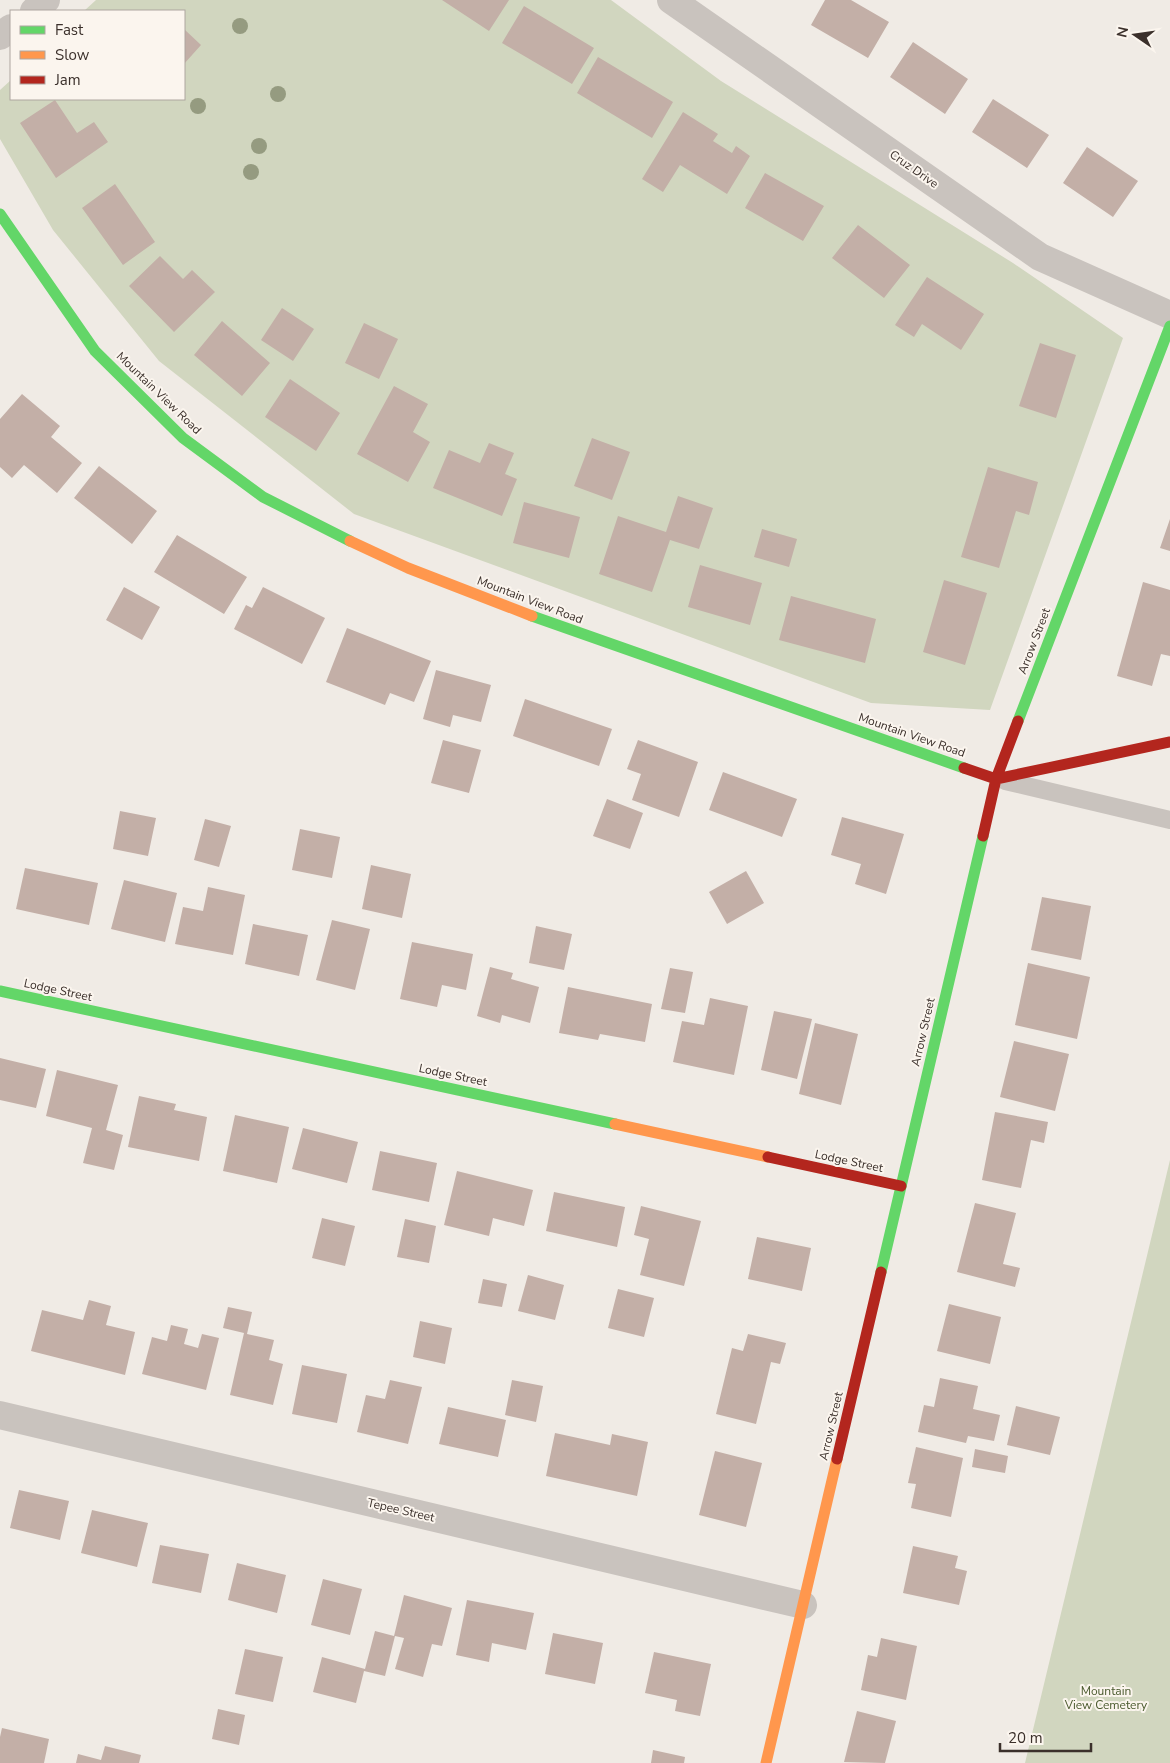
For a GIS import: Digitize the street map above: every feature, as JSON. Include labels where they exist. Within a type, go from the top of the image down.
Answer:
[{"type":"street","points":[[35,10],[46,0]]},
{"type":"street","name":"Cruz Drive","points":[[671,0],[1040,257],[1170,315]]},
{"type":"street","name":"Mountain View Road","points":[[0,214],[95,351],[183,438],[263,497],[408,568],[554,624],[996,779]]},
{"type":"street","name":"Arrow Street","points":[[766,1763],[996,779],[1170,326]]},
{"type":"street","points":[[996,779],[1170,742]]},
{"type":"street","name":"Lodge Street","points":[[0,991],[901,1186]]},
{"type":"street","name":"Tepee Street","points":[[0,1415],[803,1605]]},
{"type":"lane","points":[[996,779],[1118,806],[1170,820]]},
{"type":"green space","points":[[96,0],[611,0],[721,81],[1013,263],[1123,338],[990,710],[871,703],[354,514],[159,361],[53,230],[0,139],[0,90],[10,81],[10,100],[185,100],[185,10],[85,10]]},
{"type":"green space","name":"Mountain View Cemetery","points":[[1170,1160],[1170,1763],[1025,1763]]},
{"type":"building","points":[[442,0],[509,0],[489,31]]},
{"type":"building","points":[[825,0],[851,0],[889,22],[868,58],[811,25]]},
{"type":"building","points":[[524,6],[594,48],[572,84],[502,43]]},
{"type":"building","points":[[185,30],[201,45],[185,63]]},
{"type":"building","points":[[913,42],[968,79],[945,114],[890,77]]},
{"type":"building","points":[[598,57],[673,102],[652,138],[577,93]]},
{"type":"building","points":[[993,99],[1049,135],[1027,168],[972,132]]},
{"type":"building","points":[[55,100],[77,133],[94,122],[108,142],[56,178],[20,123]]},
{"type":"building","points":[[683,112],[718,134],[713,141],[732,153],[736,146],[750,156],[727,194],[680,165],[663,192],[642,179]]},
{"type":"building","points":[[1087,147],[1138,181],[1113,217],[1063,183]]},
{"type":"building","points":[[765,173],[824,206],[803,241],[745,208]]},
{"type":"building","points":[[115,184],[155,242],[123,265],[82,208]]},
{"type":"building","points":[[858,225],[910,265],[884,298],[832,258]]},
{"type":"building","points":[[160,256],[183,279],[192,270],[215,292],[174,332],[129,286]]},
{"type":"building","points":[[927,277],[984,314],[961,350],[922,324],[914,337],[895,325]]},
{"type":"building","points":[[282,308],[314,329],[293,361],[261,340]]},
{"type":"building","points":[[222,321],[270,363],[242,396],[194,355]]},
{"type":"building","points":[[364,323],[398,339],[379,379],[345,363]]},
{"type":"building","points":[[1040,343],[1076,355],[1056,418],[1019,406]]},
{"type":"building","points":[[290,379],[340,413],[316,451],[265,417]]},
{"type":"building","points":[[394,386],[428,404],[413,432],[430,442],[408,482],[357,454]]},
{"type":"building","points":[[22,394],[60,426],[51,437],[82,463],[57,493],[24,465],[12,478],[0,467],[0,419]]},
{"type":"building","points":[[592,438],[630,452],[612,500],[574,486]]},
{"type":"building","points":[[489,443],[514,453],[505,474],[517,479],[502,516],[433,488],[449,450],[480,463]]},
{"type":"building","points":[[99,466],[157,511],[132,544],[74,498]]},
{"type":"building","points":[[988,467],[1038,482],[1029,515],[1016,511],[999,568],[961,557]]},
{"type":"building","points":[[678,496],[713,508],[699,549],[670,540],[652,592],[599,574],[618,516],[666,532]]},
{"type":"building","points":[[524,502],[580,517],[569,558],[513,543]]},
{"type":"building","points":[[1170,519],[1170,551],[1160,548]]},
{"type":"building","points":[[762,529],[797,539],[789,567],[754,557]]},
{"type":"building","points":[[177,535],[247,577],[224,614],[154,572]]},
{"type":"building","points":[[700,565],[762,583],[750,625],[688,607]]},
{"type":"building","points":[[944,580],[987,593],[965,665],[923,652]]},
{"type":"building","points":[[1143,582],[1170,590],[1170,656],[1161,654],[1152,686],[1117,676]]},
{"type":"building","points":[[124,587],[160,607],[142,640],[106,620]]},
{"type":"building","points":[[263,587],[325,618],[302,664],[234,629],[246,605],[252,608]]},
{"type":"building","points":[[791,596],[876,619],[865,663],[779,640]]},
{"type":"building","points":[[347,628],[431,661],[414,702],[390,693],[385,705],[326,682]]},
{"type":"building","points":[[436,670],[491,685],[481,722],[453,715],[450,727],[423,719]]},
{"type":"building","points":[[525,699],[612,729],[599,766],[513,736]]},
{"type":"building","points":[[443,740],[481,750],[469,793],[431,783]]},
{"type":"building","points":[[638,740],[698,762],[679,817],[632,800],[641,774],[627,769]]},
{"type":"building","points":[[723,772],[797,799],[782,837],[709,810]]},
{"type":"building","points":[[607,799],[643,813],[630,849],[593,836]]},
{"type":"building","points":[[120,811],[156,818],[148,856],[113,849]]},
{"type":"building","points":[[842,817],[904,834],[886,894],[855,884],[861,864],[831,855]]},
{"type":"building","points":[[205,819],[231,826],[219,867],[194,860]]},
{"type":"building","points":[[300,829],[340,837],[332,878],[292,870]]},
{"type":"building","points":[[371,865],[411,874],[402,918],[362,909]]},
{"type":"building","points":[[25,868],[98,883],[89,925],[16,909]]},
{"type":"building","points":[[746,871],[764,903],[727,924],[709,892]]},
{"type":"building","points":[[124,880],[177,893],[165,942],[111,929]]},
{"type":"building","points":[[208,887],[245,895],[233,955],[175,944],[183,907],[203,911]]},
{"type":"building","points":[[1042,897],[1091,906],[1081,960],[1031,950]]},
{"type":"building","points":[[332,920],[370,929],[355,990],[316,980]]},
{"type":"building","points":[[253,924],[308,935],[299,976],[245,964]]},
{"type":"building","points":[[536,926],[572,934],[564,970],[529,963]]},
{"type":"building","points":[[412,942],[473,954],[466,990],[442,985],[437,1007],[400,999]]},
{"type":"building","points":[[1028,963],[1090,977],[1077,1039],[1015,1025]]},
{"type":"building","points":[[490,967],[513,973],[511,979],[539,987],[530,1023],[502,1015],[500,1023],[477,1016]]},
{"type":"building","points":[[670,968],[693,972],[685,1013],[661,1009]]},
{"type":"building","points":[[568,987],[652,1004],[645,1042],[600,1034],[598,1040],[559,1033]]},
{"type":"building","points":[[710,998],[748,1006],[734,1075],[673,1062],[682,1021],[704,1025]]},
{"type":"building","points":[[774,1011],[812,1019],[797,1079],[761,1070]]},
{"type":"building","points":[[815,1023],[858,1034],[841,1105],[799,1094]]},
{"type":"building","points":[[1014,1041],[1069,1054],[1055,1111],[1000,1097]]},
{"type":"building","points":[[0,1058],[46,1069],[36,1108],[0,1100]]},
{"type":"building","points":[[57,1070],[118,1085],[106,1130],[123,1135],[114,1170],[83,1163],[92,1128],[46,1116]]},
{"type":"building","points":[[139,1096],[176,1104],[174,1110],[207,1117],[199,1161],[128,1147]]},
{"type":"building","points":[[995,1112],[1048,1122],[1044,1143],[1031,1140],[1021,1188],[982,1180]]},
{"type":"building","points":[[235,1115],[289,1127],[277,1183],[223,1171]]},
{"type":"building","points":[[303,1128],[358,1142],[347,1183],[292,1169]]},
{"type":"building","points":[[380,1151],[437,1163],[429,1202],[372,1190]]},
{"type":"building","points":[[457,1171],[533,1190],[524,1226],[493,1218],[489,1236],[444,1225]]},
{"type":"building","points":[[554,1192],[625,1207],[617,1247],[546,1231]]},
{"type":"building","points":[[975,1203],[1016,1213],[1003,1264],[1020,1268],[1015,1287],[957,1272]]},
{"type":"building","points":[[641,1206],[701,1221],[684,1286],[640,1275],[649,1239],[634,1235]]},
{"type":"building","points":[[322,1218],[355,1226],[345,1266],[312,1258]]},
{"type":"building","points":[[405,1219],[436,1226],[429,1263],[397,1257]]},
{"type":"building","points":[[757,1237],[811,1248],[802,1291],[748,1279]]},
{"type":"building","points":[[528,1275],[564,1285],[555,1320],[518,1311]]},
{"type":"building","points":[[483,1279],[507,1284],[502,1307],[478,1303]]},
{"type":"building","points":[[618,1289],[654,1298],[644,1337],[608,1328]]},
{"type":"building","points":[[89,1300],[111,1306],[106,1325],[135,1332],[125,1375],[31,1351],[42,1310],[83,1320]]},
{"type":"building","points":[[949,1304],[1001,1317],[990,1364],[937,1351]]},
{"type":"building","points":[[228,1307],[252,1312],[247,1334],[274,1340],[269,1360],[283,1364],[273,1405],[230,1395],[244,1333],[223,1328]]},
{"type":"building","points":[[420,1321],[452,1328],[445,1364],[413,1357]]},
{"type":"building","points":[[171,1325],[188,1329],[184,1344],[198,1348],[202,1334],[219,1338],[206,1390],[142,1374],[152,1337],[167,1341]]},
{"type":"building","points":[[748,1334],[786,1343],[780,1364],[771,1362],[756,1424],[716,1414],[732,1348],[743,1351]]},
{"type":"building","points":[[302,1365],[347,1374],[337,1423],[292,1414]]},
{"type":"building","points":[[940,1378],[978,1386],[973,1409],[1000,1415],[994,1441],[968,1436],[966,1443],[918,1432],[924,1405],[934,1407]]},
{"type":"building","points":[[390,1380],[422,1387],[408,1444],[357,1432],[366,1395],[385,1399]]},
{"type":"building","points":[[512,1380],[543,1386],[536,1422],[505,1415]]},
{"type":"building","points":[[1016,1406],[1060,1417],[1050,1455],[1007,1445]]},
{"type":"building","points":[[448,1407],[506,1420],[498,1457],[439,1444]]},
{"type":"building","points":[[555,1433],[610,1445],[612,1434],[648,1442],[637,1496],[546,1476]]},
{"type":"building","points":[[916,1447],[963,1458],[951,1517],[911,1508],[916,1484],[908,1483]]},
{"type":"building","points":[[975,1449],[1008,1456],[1005,1473],[972,1467]]},
{"type":"building","points":[[715,1451],[762,1463],[746,1527],[699,1515]]},
{"type":"building","points":[[19,1490],[69,1501],[60,1540],[10,1528]]},
{"type":"building","points":[[92,1510],[148,1523],[137,1567],[81,1553]]},
{"type":"building","points":[[160,1545],[209,1554],[201,1593],[152,1583]]},
{"type":"building","points":[[913,1546],[958,1556],[955,1568],[967,1571],[959,1605],[903,1593]]},
{"type":"building","points":[[237,1563],[286,1575],[277,1613],[228,1600]]},
{"type":"building","points":[[323,1579],[362,1589],[350,1635],[311,1625]]},
{"type":"building","points":[[404,1595],[452,1608],[442,1646],[432,1644],[423,1677],[395,1669],[404,1638],[395,1636],[385,1676],[364,1671],[356,1703],[313,1692],[322,1657],[365,1669],[375,1631],[394,1636]]},
{"type":"building","points":[[467,1600],[534,1613],[526,1650],[492,1643],[489,1662],[456,1655]]},
{"type":"building","points":[[553,1633],[603,1643],[595,1684],[545,1674]]},
{"type":"building","points":[[881,1638],[917,1646],[906,1700],[861,1690],[868,1655],[877,1657]]},
{"type":"building","points":[[245,1649],[283,1657],[273,1702],[235,1694]]},
{"type":"building","points":[[654,1652],[711,1664],[700,1716],[675,1711],[677,1700],[645,1693]]},
{"type":"building","points":[[218,1709],[245,1715],[239,1745],[212,1739]]},
{"type":"building","points":[[857,1711],[896,1721],[885,1763],[844,1762]]},
{"type":"building","points":[[2,1728],[49,1739],[44,1763],[0,1763]]},
{"type":"building","points":[[105,1746],[141,1755],[139,1763],[76,1763],[78,1754],[101,1760]]},
{"type":"building","points":[[653,1750],[685,1757],[684,1763],[651,1763]]},
{"type":"traffic: fast","points":[[0,214],[95,351],[183,438],[263,497],[350,541]]},
{"type":"traffic: fast","points":[[1018,721],[1170,326]]},
{"type":"traffic: fast","points":[[532,616],[964,768]]},
{"type":"traffic: fast","points":[[881,1272],[983,836]]},
{"type":"traffic: fast","points":[[0,991],[615,1124]]},
{"type":"traffic: slow","points":[[350,541],[408,568],[532,616]]},
{"type":"traffic: slow","points":[[615,1124],[768,1157]]},
{"type":"traffic: slow","points":[[766,1763],[837,1459]]},
{"type":"traffic: jam","points":[[983,836],[996,779],[1018,721]]},
{"type":"traffic: jam","points":[[964,768],[996,779],[1170,742]]},
{"type":"traffic: jam","points":[[768,1157],[901,1186]]},
{"type":"traffic: jam","points":[[837,1459],[881,1272]]}]
